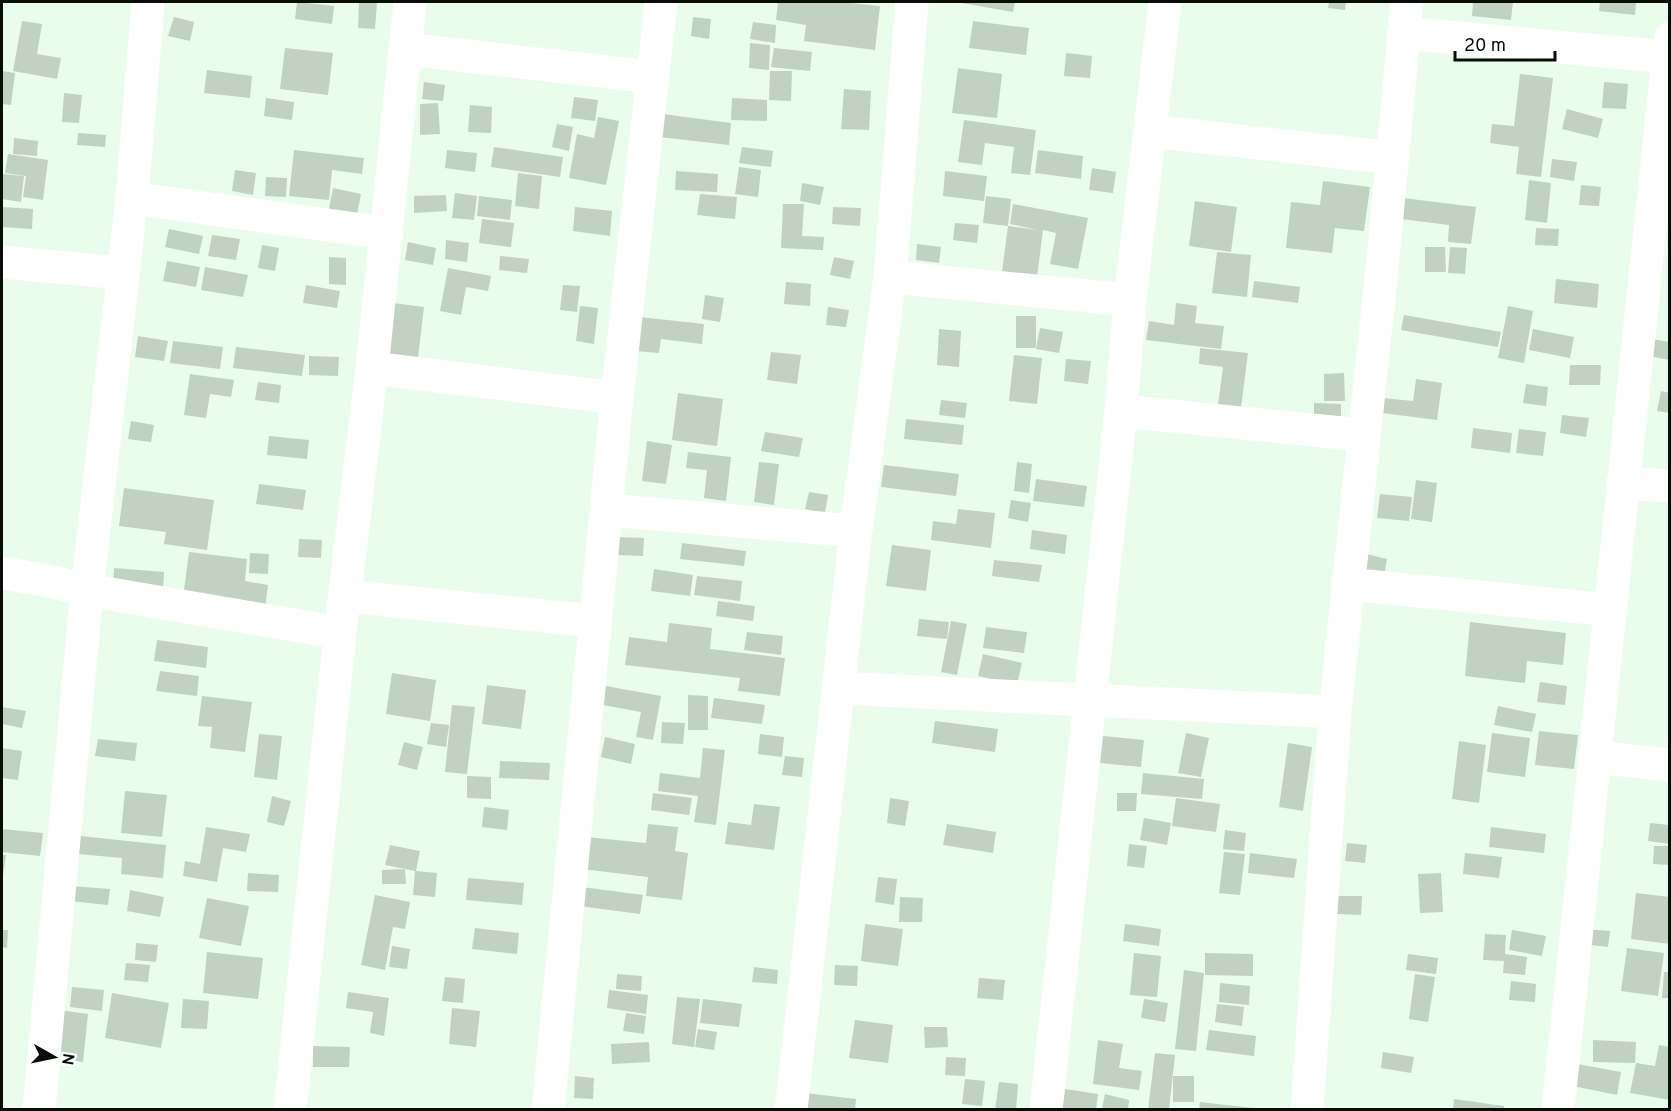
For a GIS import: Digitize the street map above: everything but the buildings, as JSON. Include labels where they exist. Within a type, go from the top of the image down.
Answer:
[{"type":"street","points":[[39,1110],[87,590],[132,198],[148,2]]},
{"type":"street","points":[[290,1110],[410,2]]},
{"type":"street","points":[[548,1110],[616,398],[661,2]]},
{"type":"street","points":[[791,1110],[856,531],[890,277],[912,2]]},
{"type":"street","points":[[1046,1110],[1130,300],[1165,2]]},
{"type":"street","points":[[1307,1110],[1335,712],[1383,259],[1405,17],[1669,48],[1663,167],[1623,483],[1558,1110]]},
{"type":"street","points":[[405,49],[652,77]]},
{"type":"street","points":[[1150,132],[1392,158]]},
{"type":"street","points":[[132,198],[385,233]]},
{"type":"street","points":[[2,262],[122,273]]},
{"type":"street","points":[[890,277],[1130,300]]},
{"type":"street","points":[[372,368],[616,398]]},
{"type":"street","points":[[1120,411],[1363,435]]},
{"type":"street","points":[[1623,483],[1670,486]]},
{"type":"street","points":[[607,510],[856,531]]},
{"type":"street","points":[[2,573],[87,590],[340,633]]},
{"type":"street","points":[[1347,584],[1611,610]]},
{"type":"street","points":[[345,596],[594,621]]},
{"type":"street","points":[[839,688],[1335,712]]},
{"type":"street","points":[[1595,757],[1670,765]]}]
